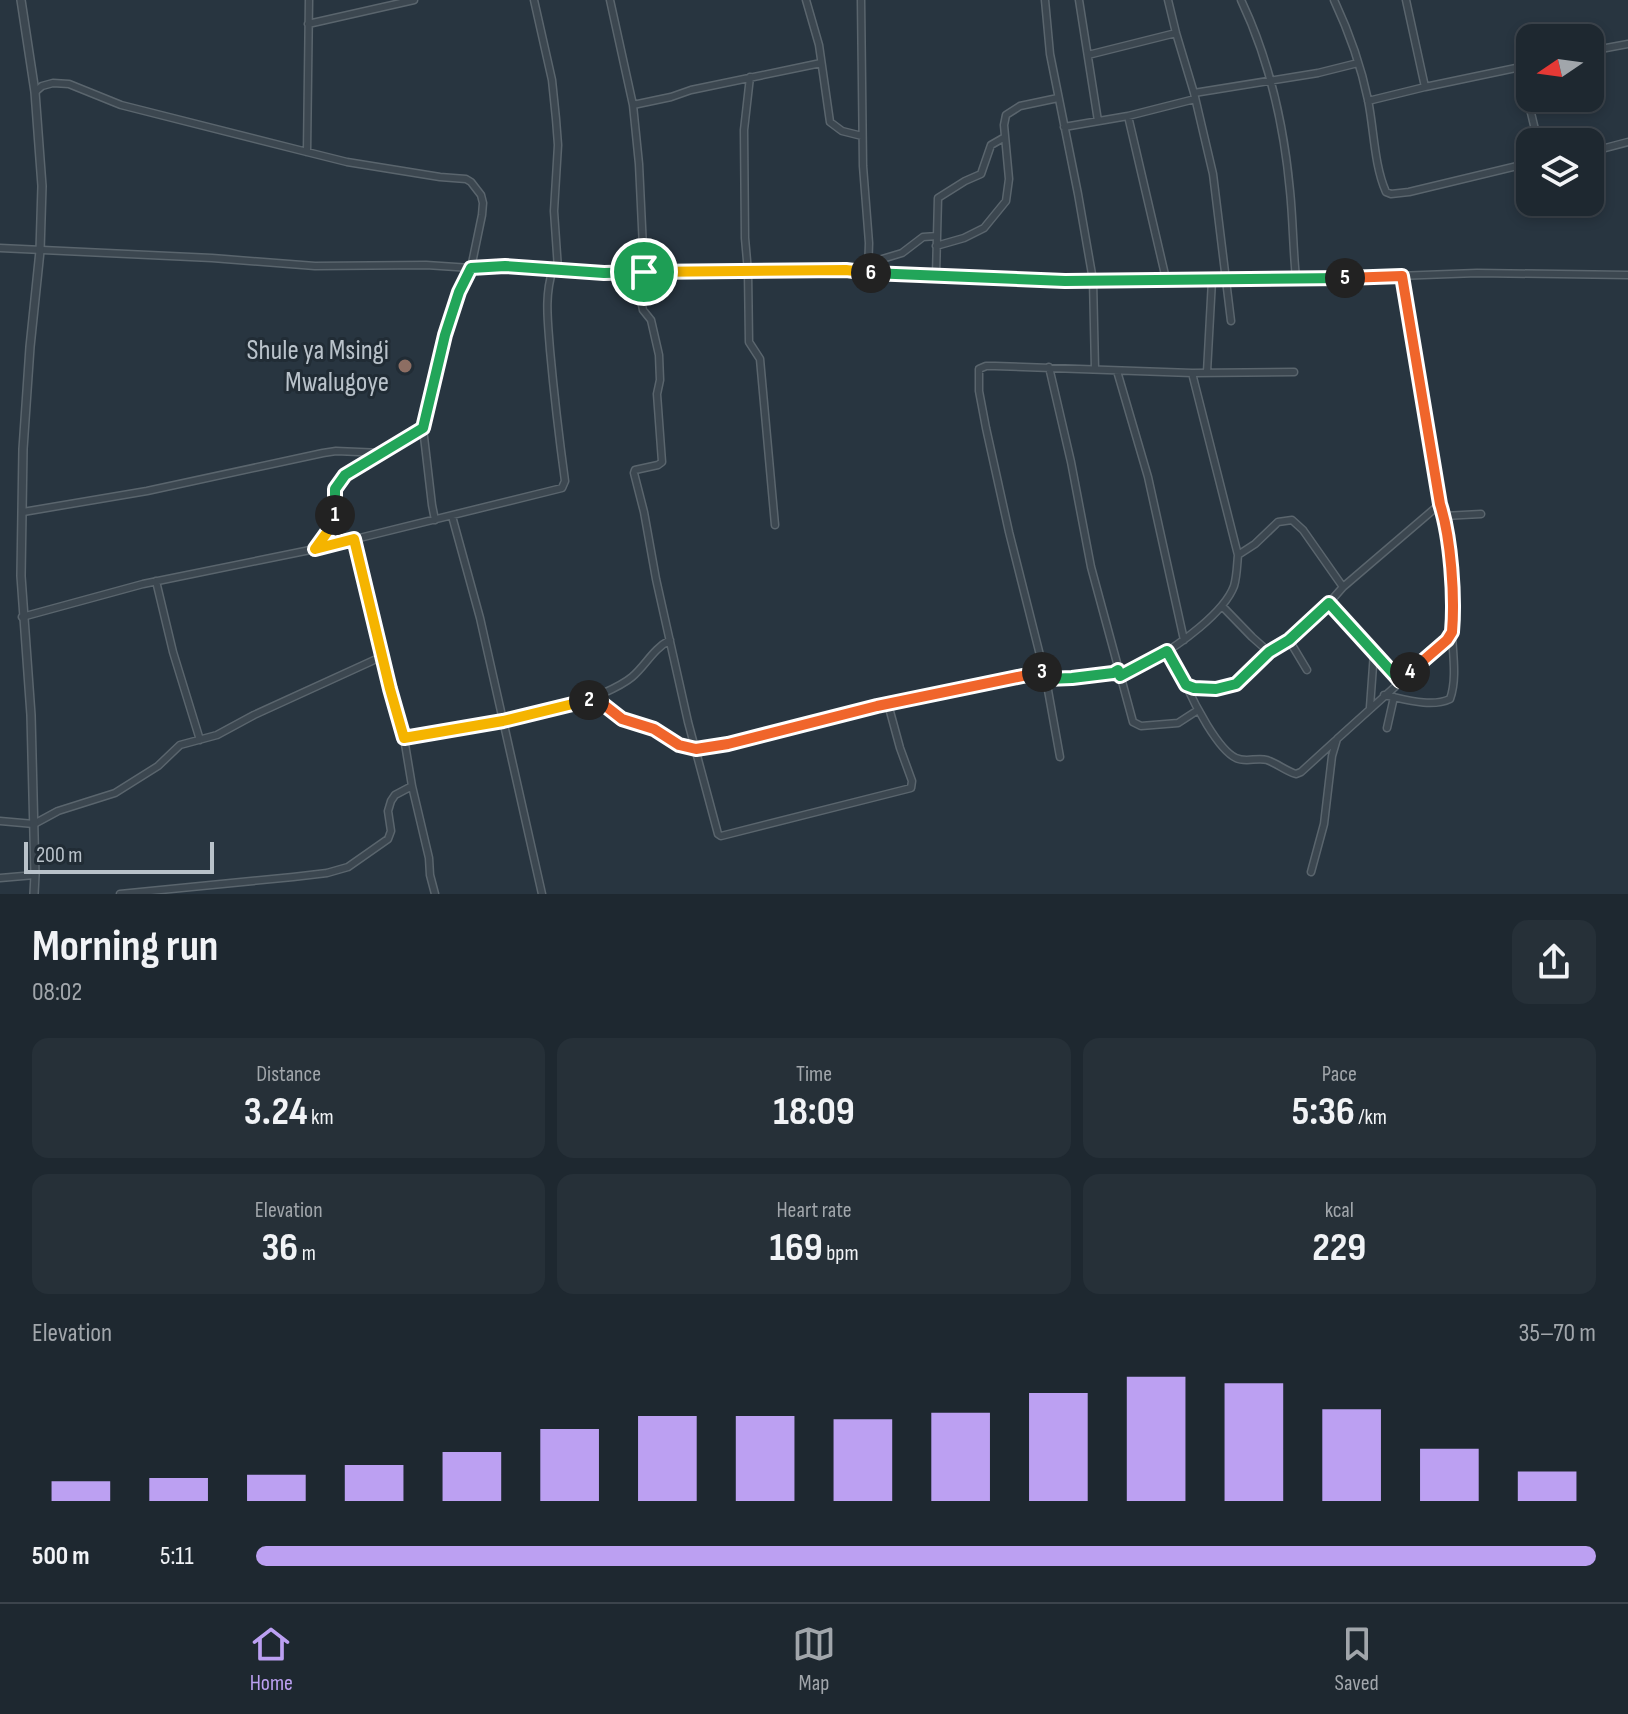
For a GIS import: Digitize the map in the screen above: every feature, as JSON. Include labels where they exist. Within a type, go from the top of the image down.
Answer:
[{"type":"street","points":[[21,0],[35,92],[42,186],[40,251],[23,449],[21,576],[31,715],[34,894]]},
{"type":"street","points":[[307,152],[309,0]]},
{"type":"street","points":[[308,24],[414,0]]},
{"type":"street","points":[[22,617],[156,581],[315,549],[564,486],[547,305],[547,290],[555,269],[556,119],[552,80],[534,0]]},
{"type":"street","points":[[610,0],[633,105],[645,290],[642,305],[651,320],[659,355],[657,394],[662,460],[658,465],[635,470],[634,473],[670,640],[717,832],[721,836],[911,788],[912,781],[888,704]]},
{"type":"street","points":[[806,0],[815,26],[830,122],[842,131],[862,136]]},
{"type":"street","points":[[861,0],[862,136],[868,273]]},
{"type":"street","points":[[1045,0],[1050,54],[1093,280],[1095,369]]},
{"type":"street","points":[[1079,0],[1098,121]]},
{"type":"street","points":[[1168,0],[1213,174],[1231,321]]},
{"type":"street","points":[[1241,0],[1271,81],[1286,156],[1296,278]]},
{"type":"street","points":[[1334,0],[1358,63],[1384,187],[1389,194],[1516,166]]},
{"type":"street","points":[[1406,0],[1425,87]]},
{"type":"street","points":[[1088,55],[1176,33]]},
{"type":"street","points":[[1604,48],[1628,44]]},
{"type":"street","points":[[633,105],[821,63]]},
{"type":"street","points":[[1064,127],[1128,116],[1194,96],[1358,63]]},
{"type":"street","points":[[1368,101],[1516,68]]},
{"type":"street","points":[[750,77],[744,130],[749,343],[760,359],[775,525]]},
{"type":"street","points":[[35,92],[53,83],[69,84],[121,105],[347,162],[471,182],[483,203],[471,268],[459,292],[445,335],[423,428],[435,520]]},
{"type":"street","points":[[936,246],[984,228],[1006,201],[1009,179],[1004,119],[1013,109],[1058,98]]},
{"type":"street","points":[[1128,116],[1166,279]]},
{"type":"street","points":[[936,275],[938,198],[981,174],[991,145],[1005,137]]},
{"type":"street","points":[[1604,148],[1628,142]]},
{"type":"street","points":[[869,263],[902,253],[923,237],[937,236]]},
{"type":"street","points":[[0,248],[315,266],[505,266],[604,273],[846,270],[1033,281],[1477,273],[1628,275]]},
{"type":"street","points":[[1384,695],[1442,702],[1453,694],[1450,557],[1402,276]]},
{"type":"street","points":[[1207,372],[1212,280]]},
{"type":"street","points":[[1060,757],[1045,675],[984,415],[979,369],[986,366],[1192,373],[1294,372]]},
{"type":"street","points":[[1049,367],[1091,567],[1133,722],[1137,726],[1178,723],[1198,710]]},
{"type":"street","points":[[1117,371],[1148,477],[1184,640]]},
{"type":"street","points":[[588,700],[599,701],[626,721],[654,729],[684,747],[696,749],[728,744],[888,704],[1045,675],[1072,678],[1119,673],[1167,651],[1222,606],[1234,585],[1238,555],[1192,373]]},
{"type":"street","points":[[315,549],[335,518],[335,489],[340,480],[353,469],[423,428]]},
{"type":"street","points":[[23,512],[181,485],[323,453],[382,453]]},
{"type":"street","points":[[1186,685],[1216,689],[1236,684],[1440,504]]},
{"type":"street","points":[[1444,516],[1481,514]]},
{"type":"street","points":[[452,516],[480,618],[542,894]]},
{"type":"street","points":[[1238,555],[1278,522],[1292,520],[1310,539],[1343,587]]},
{"type":"street","points":[[354,539],[404,738],[435,894]]},
{"type":"street","points":[[156,581],[165,623],[200,740]]},
{"type":"street","points":[[1329,603],[1400,681]]},
{"type":"street","points":[[1222,606],[1269,652]]},
{"type":"street","points":[[1167,651],[1198,710],[1235,758],[1269,761],[1293,774],[1301,772],[1447,640],[1452,632]]},
{"type":"street","points":[[404,738],[503,721],[588,700],[623,684],[657,648],[670,640]]},
{"type":"street","points":[[1289,640],[1307,670]]},
{"type":"street","points":[[1370,707],[1374,652]]},
{"type":"street","points":[[0,821],[34,824],[58,811],[121,790],[163,762],[178,746],[217,735],[383,656]]},
{"type":"street","points":[[1387,728],[1394,697]]},
{"type":"street","points":[[1311,872],[1324,824],[1337,739]]},
{"type":"street","points":[[120,894],[327,873],[348,867],[388,839],[391,801],[395,795],[412,786]]},
{"type":"street","points":[[0,878],[35,875]]},
{"type":"place","name":"Shule ya Msingi Mwalugoye","points":[[405,366]]},
{"type":"route","points":[[505,266],[604,273],[644,272],[846,270],[1033,281],[1402,276],[1450,557],[1451,635],[1400,681],[1329,603],[1289,640],[1269,652],[1236,684],[1223,689],[1186,685],[1167,651],[1120,676],[1118,670],[1059,680],[1046,679],[1044,672],[877,706],[728,744],[696,749],[679,745],[654,729],[626,721],[596,700],[503,721],[404,738],[354,539],[315,549],[335,518],[336,486],[353,469],[423,428],[445,335],[459,292],[471,268],[505,266]]}]
